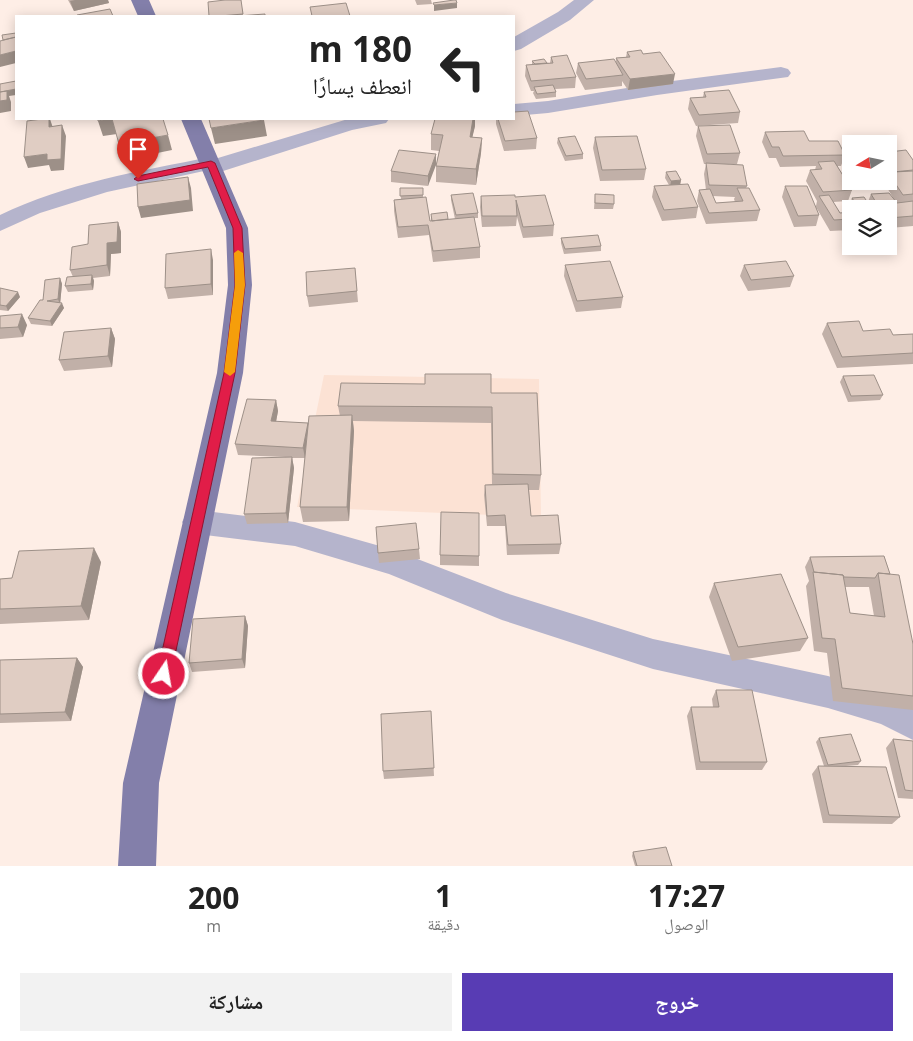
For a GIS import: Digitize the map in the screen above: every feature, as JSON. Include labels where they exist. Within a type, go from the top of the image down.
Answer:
[{"type":"main road","points":[[140,0],[147,15]]},
{"type":"main road","points":[[137,866],[141,783],[230,373],[240,285],[237,228],[191,120]]},
{"type":"street","points":[[515,44],[564,16],[585,0]]},
{"type":"street","points":[[515,110],[548,107],[657,89],[781,73]]},
{"type":"street","points":[[0,224],[32,208],[102,186],[212,165],[348,125],[374,120]]},
{"type":"street","points":[[197,522],[295,534],[394,563],[502,606],[654,654],[828,692],[889,711],[913,724]]},
{"type":"shaded area","points":[[324,375],[539,379],[541,517],[297,507]]},
{"type":"building","points":[[241,0],[243,14],[209,15],[208,2]]},
{"type":"building","points":[[456,0],[457,3],[434,5],[433,3]]},
{"type":"building","points":[[346,3],[350,15],[312,15],[310,7]]},
{"type":"building","points":[[110,9],[113,15],[77,15]]},
{"type":"building","points":[[15,33],[15,37],[3,40],[2,35]]},
{"type":"building","points":[[15,37],[15,51],[0,55],[0,41]]},
{"type":"building","points":[[641,50],[643,54],[660,52],[675,74],[630,79],[616,58],[630,57],[627,52]]},
{"type":"building","points":[[567,55],[576,77],[531,81],[526,65],[553,63],[551,57]]},
{"type":"building","points":[[544,59],[547,63],[535,64],[532,61]]},
{"type":"building","points":[[614,59],[623,75],[586,79],[578,63]]},
{"type":"building","points":[[15,81],[15,89],[0,92],[0,84]]},
{"type":"building","points":[[553,85],[556,92],[537,94],[534,87]]},
{"type":"building","points":[[729,90],[740,112],[699,115],[690,98],[706,97],[704,92]]},
{"type":"building","points":[[7,91],[7,100],[0,101],[0,92]]},
{"type":"building","points":[[528,111],[537,138],[505,141],[498,120],[515,120],[515,112]]},
{"type":"building","points":[[49,120],[49,127],[62,125],[61,159],[47,160],[47,154],[24,157],[27,121]]},
{"type":"building","points":[[112,120],[163,120],[168,135],[119,144]]},
{"type":"building","points":[[209,120],[264,120],[211,128]]},
{"type":"building","points":[[435,120],[473,120],[470,137],[482,138],[476,169],[436,166],[443,135],[431,134]]},
{"type":"building","points":[[730,125],[740,153],[707,154],[698,126]]},
{"type":"building","points":[[804,131],[809,141],[838,141],[842,149],[842,155],[783,156],[779,147],[772,147],[765,132]]},
{"type":"building","points":[[575,136],[583,154],[566,156],[558,138]]},
{"type":"building","points":[[637,136],[646,169],[602,170],[595,137]]},
{"type":"building","points":[[399,150],[436,154],[428,176],[391,171]]},
{"type":"building","points":[[906,150],[913,160],[913,170],[898,172],[898,151]]},
{"type":"building","points":[[834,161],[842,174],[842,190],[852,190],[823,192],[810,170],[822,169],[818,162]]},
{"type":"building","points":[[706,163],[743,165],[747,186],[709,185]]},
{"type":"building","points":[[676,171],[681,180],[671,181],[666,172]]},
{"type":"building","points":[[913,171],[913,194],[903,195],[898,188],[898,172]]},
{"type":"building","points":[[188,177],[190,200],[138,207],[137,184]]},
{"type":"building","points":[[688,184],[698,207],[664,210],[654,186]]},
{"type":"building","points":[[785,186],[807,186],[819,215],[798,216]]},
{"type":"building","points":[[400,188],[423,188],[423,195],[400,196]]},
{"type":"building","points":[[737,188],[749,188],[760,210],[709,213],[699,190],[710,189],[716,203],[743,201]]},
{"type":"building","points":[[473,193],[478,213],[456,215],[451,195]]},
{"type":"building","points":[[889,193],[895,200],[875,200],[871,194]]},
{"type":"building","points":[[595,194],[614,195],[614,204],[595,203]]},
{"type":"building","points":[[515,195],[515,197],[545,195],[554,225],[523,227],[516,200],[517,216],[482,216],[481,196]]},
{"type":"building","points":[[829,195],[840,213],[842,213],[842,220],[834,220],[819,196]]},
{"type":"building","points":[[426,197],[430,221],[474,217],[480,247],[433,251],[428,225],[398,227],[394,200]]},
{"type":"building","points":[[864,197],[866,200],[853,200],[852,198]]},
{"type":"building","points":[[913,201],[913,216],[897,217],[897,203]]},
{"type":"building","points":[[447,212],[448,219],[432,221],[431,214]]},
{"type":"building","points":[[118,222],[117,242],[107,243],[107,265],[70,270],[72,247],[88,244],[89,225]]},
{"type":"building","points":[[598,235],[601,246],[565,249],[561,238]]},
{"type":"building","points":[[211,249],[211,284],[165,288],[166,254]]},
{"type":"building","points":[[610,261],[623,297],[577,301],[565,265]]},
{"type":"building","points":[[786,261],[794,276],[751,280],[744,265]]},
{"type":"building","points":[[355,268],[357,291],[307,296],[306,272]]},
{"type":"building","points":[[92,275],[91,284],[65,286],[67,277]]},
{"type":"building","points":[[60,278],[58,299],[47,301],[62,303],[50,321],[28,318],[40,300],[43,300],[45,280]]},
{"type":"building","points":[[0,288],[18,292],[6,306],[0,305]]},
{"type":"building","points":[[22,314],[18,327],[0,328],[0,316]]},
{"type":"building","points":[[859,321],[863,331],[890,329],[893,335],[913,334],[913,353],[842,357],[827,323]]},
{"type":"building","points":[[111,328],[108,356],[59,360],[64,332]]},
{"type":"building","points":[[425,374],[491,374],[491,393],[537,393],[541,475],[493,474],[492,407],[338,406],[341,383],[425,384]]},
{"type":"building","points":[[874,375],[883,395],[851,396],[843,376]]},
{"type":"building","points":[[247,399],[276,400],[271,421],[308,423],[303,448],[235,444]]},
{"type":"building","points":[[352,415],[347,507],[300,507],[309,416]]},
{"type":"building","points":[[292,457],[286,513],[244,514],[252,458]]},
{"type":"building","points":[[528,484],[531,516],[558,515],[561,544],[508,545],[505,515],[487,516],[485,485]]},
{"type":"building","points":[[441,512],[479,513],[479,556],[440,555]]},
{"type":"building","points":[[416,523],[419,549],[378,553],[376,527]]},
{"type":"building","points":[[94,548],[81,606],[0,609],[0,579],[12,578],[19,551]]},
{"type":"building","points":[[884,556],[890,574],[878,573],[875,578],[844,577],[843,575],[814,572],[810,557]]},
{"type":"building","points":[[813,572],[843,575],[850,613],[885,617],[878,573],[899,575],[913,644],[913,696],[842,688],[835,639],[822,638]]},
{"type":"building","points":[[781,574],[808,638],[738,647],[714,583]]},
{"type":"building","points":[[245,616],[242,659],[189,663],[193,619]]},
{"type":"building","points":[[77,658],[65,712],[0,714],[0,660]]},
{"type":"building","points":[[716,690],[752,690],[767,762],[700,762],[691,707],[719,707]]},
{"type":"building","points":[[431,711],[434,768],[383,771],[381,714]]},
{"type":"building","points":[[851,734],[861,761],[828,765],[819,738]]},
{"type":"building","points":[[893,739],[913,741],[913,791],[905,790]]},
{"type":"building","points":[[818,766],[886,767],[900,817],[829,815]]},
{"type":"building","points":[[666,847],[672,866],[637,866],[633,852]]},
{"type":"slow traffic","points":[[230,372],[240,285],[238,253]]},
{"type":"route","points":[[138,179],[211,163],[237,228],[240,285],[230,373],[164,674]]}]
